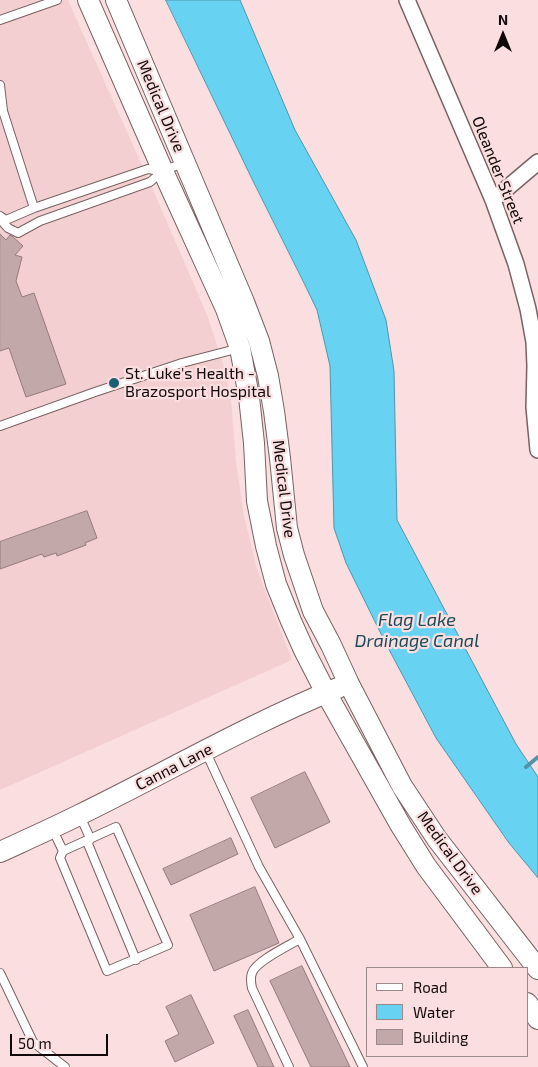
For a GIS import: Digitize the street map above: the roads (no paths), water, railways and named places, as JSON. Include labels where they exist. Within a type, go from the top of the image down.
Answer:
[{"type":"street","name":"Medical Drive","points":[[88,0],[226,309],[268,376],[274,411],[286,528],[312,611],[402,786],[432,832],[538,969]]},
{"type":"street","name":"Medical Drive","points":[[116,0],[244,302],[249,344],[249,397],[254,443],[256,501],[276,584],[304,650],[326,693],[401,826],[426,866],[501,967]]},
{"type":"street","name":"Oleander Street","points":[[407,0],[493,200],[516,264],[528,309],[534,342],[534,407],[538,450]]},
{"type":"street","points":[[493,200],[538,162]]},
{"type":"street","name":"Canna Lane","points":[[0,852],[79,815],[293,707],[349,684]]},
{"type":"street","points":[[528,1004],[538,1019]]},
{"type":"lane","points":[[0,20],[57,0]]},
{"type":"lane","points":[[0,85],[2,108],[34,208]]},
{"type":"lane","points":[[0,120],[2,108]]},
{"type":"lane","points":[[0,217],[8,228],[18,233],[40,221],[150,182],[163,171],[185,162]]},
{"type":"lane","points":[[0,217],[6,220],[34,208],[148,169],[163,171]]},
{"type":"lane","points":[[0,426],[182,363],[249,344]]},
{"type":"lane","points":[[205,750],[259,867],[300,939],[363,1067]]},
{"type":"lane","points":[[79,815],[90,838],[88,844],[136,960]]},
{"type":"lane","points":[[116,827],[168,945],[107,971],[60,858],[63,851],[90,838],[116,827]]},
{"type":"lane","points":[[52,828],[63,851]]},
{"type":"lane","points":[[289,1067],[252,988],[251,980],[252,971],[257,964],[300,939]]},
{"type":"lane","points":[[0,973],[33,1042],[65,1067]]},
{"type":"water","name":"Flag Lake Drainage Canal","points":[[166,0],[240,0],[295,130],[356,240],[386,320],[394,371],[397,520],[516,744],[538,777],[538,878],[509,843],[436,738],[346,563],[334,528],[330,366],[317,310]]},
{"type":"waterway","points":[[526,767],[538,757]]},
{"type":"place","name":"St. Luke's Health - Brazosport Hospital","points":[[114,383]]}]
